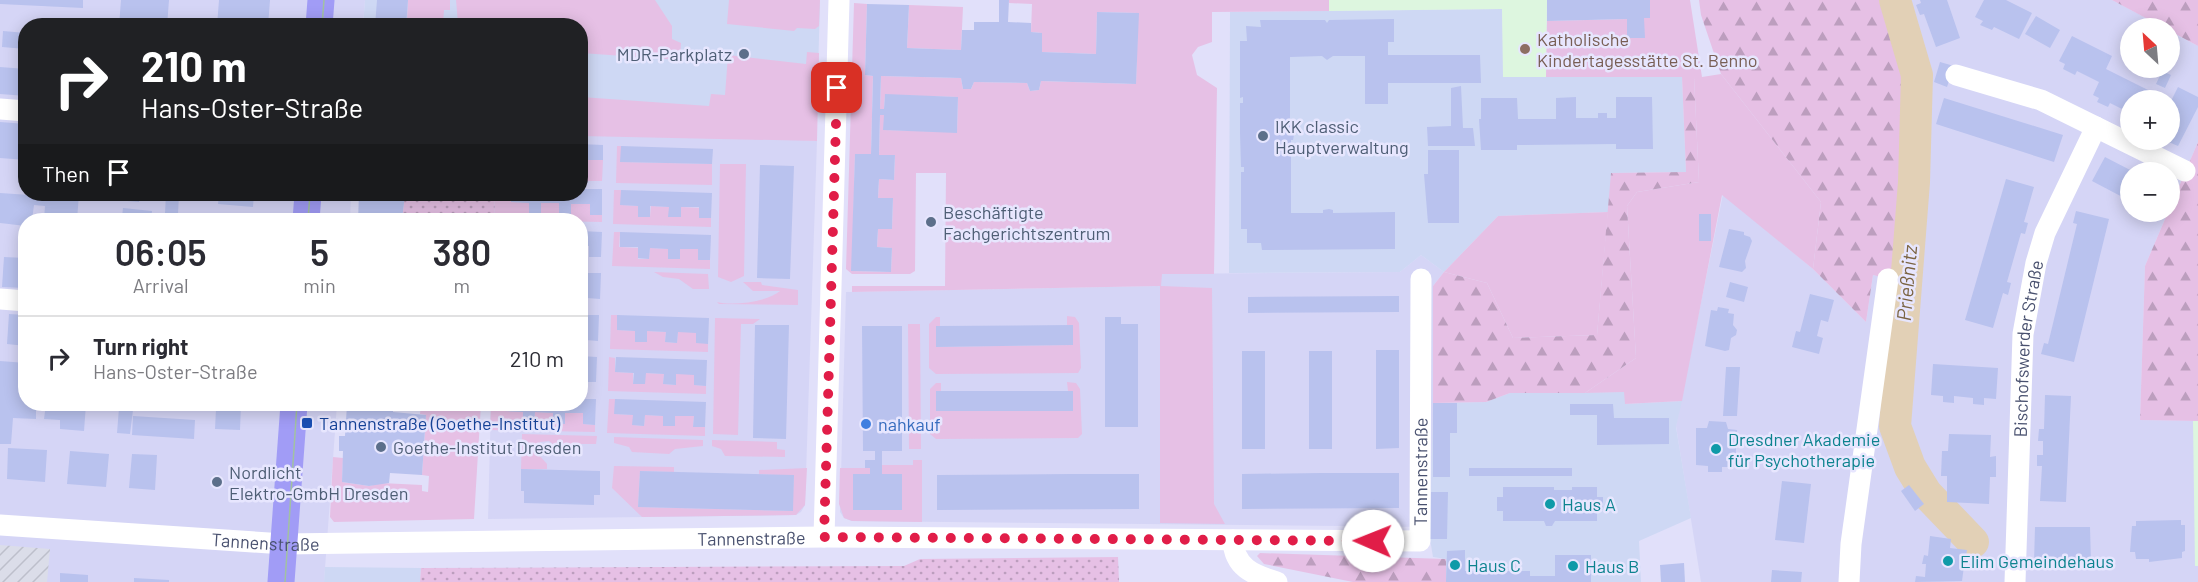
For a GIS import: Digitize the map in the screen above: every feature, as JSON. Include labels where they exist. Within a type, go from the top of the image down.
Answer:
[{"type":"main road","points":[[320,18],[321,0]]},
{"type":"main road","points":[[281,582],[294,411]]},
{"type":"street","points":[[824,537],[839,0]]},
{"type":"street","points":[[1956,75],[2041,100],[2185,171]]},
{"type":"street","points":[[0,109],[18,110]]},
{"type":"street","name":"Bischofswerder Straße","points":[[2015,582],[2023,334],[2036,263],[2045,233],[2096,127]]},
{"type":"street","name":"Tannenstraße","points":[[0,525],[284,544],[824,537],[1420,541],[1421,279]]},
{"type":"street","points":[[1849,582],[1851,544],[1888,279]]},
{"type":"street","points":[[0,299],[18,300]]},
{"type":"street","points":[[1233,540],[1233,551],[1241,565],[1252,574],[1277,582]]},
{"type":"shaded area","points":[[0,0],[365,0],[364,18],[18,18],[18,201],[351,201],[350,213],[18,213],[18,411],[336,411],[324,582],[0,582]]},
{"type":"shaded area","points":[[365,0],[820,0],[818,74],[678,128],[588,122],[588,18],[364,18]]},
{"type":"shaded area","name":"Katholische Kindertagesstätte St. Benno","points":[[1329,0],[1547,0],[1546,77],[1503,77],[1502,9],[1329,11]]},
{"type":"shaded area","points":[[1904,0],[2112,0],[2146,18],[2120,18],[2120,78],[2180,78],[2180,37],[2198,46],[2198,142],[2180,184],[2180,162],[2120,162],[2120,222],[2164,222],[2145,266],[2140,420],[2198,421],[2198,582],[1701,582],[1676,426],[1723,194],[1813,269],[1866,322],[1873,275],[1914,284],[1928,81]]},
{"type":"shaded area","points":[[1502,9],[1504,77],[1682,77],[1686,172],[1612,173],[1608,212],[1498,216],[1444,272],[1421,255],[1400,272],[1229,273],[1230,12]]},
{"type":"shaded area","points":[[588,123],[817,141],[805,505],[801,512],[796,515],[488,519],[491,411],[588,411],[588,213],[494,213],[495,201],[588,201]]},
{"type":"shaded area","points":[[1421,255],[1444,272],[1433,286],[1433,492],[1430,527],[852,521],[844,518],[840,512],[846,292],[1160,286],[1161,274],[1400,272]]},
{"type":"shaded area","points":[[1625,392],[1625,404],[1682,401],[1676,427],[1691,518],[1639,541],[1641,582],[1446,582],[1446,559],[1433,557],[1430,539],[1433,403],[1486,402],[1510,393]]},
{"type":"shaded area","points":[[2193,421],[2198,421],[2198,566],[2195,566]]},
{"type":"shaded area","points":[[0,545],[50,549],[47,582],[0,582]]},
{"type":"shaded area","points":[[325,567],[421,568],[420,582],[324,582]]},
{"type":"green space","points":[[408,0],[450,0],[450,10],[444,10],[443,18],[407,18]]},
{"type":"green space","points":[[456,0],[655,0],[672,26],[672,39],[681,43],[680,60],[588,53],[588,18],[458,18]]},
{"type":"green space","points":[[729,0],[820,0],[819,26],[815,29],[797,28],[794,31],[727,24]]},
{"type":"green space","points":[[1009,0],[1329,0],[1329,11],[1212,12],[1212,42],[1198,47],[1192,55],[1197,75],[1217,88],[1214,274],[1162,274],[1161,286],[1212,288],[1214,504],[1225,524],[1160,523],[1160,286],[852,292],[852,286],[945,286],[946,173],[916,173],[915,271],[910,274],[852,274],[846,269],[854,3],[867,4],[865,75],[873,76],[871,154],[855,154],[852,271],[891,272],[892,248],[877,247],[878,229],[892,229],[893,199],[878,198],[879,179],[894,180],[895,155],[879,155],[880,115],[884,115],[884,130],[957,132],[958,97],[885,95],[884,109],[880,109],[881,76],[961,78],[963,89],[971,89],[974,82],[1027,83],[1030,91],[1039,90],[1041,81],[1136,84],[1138,13],[1097,12],[1096,54],[1042,52],[1042,33],[1031,32],[1032,4],[1009,3]]},
{"type":"green space","points":[[1650,0],[1690,0],[1702,77],[1721,74],[1821,202],[1813,269],[1722,195],[1682,401],[1625,404],[1624,392],[1585,393],[1636,358],[1627,206],[1637,192],[1699,182],[1694,77],[1546,77],[1547,21],[1627,19],[1627,38],[1644,38],[1644,18],[1650,18]]},
{"type":"green space","points":[[1699,0],[1904,0],[1928,81],[1914,285],[1873,275],[1866,322],[1813,269],[1821,202],[1721,74],[1701,15]]},
{"type":"green space","points":[[2112,0],[2198,0],[2198,46],[2180,36],[2180,18],[2146,18]]},
{"type":"green space","points":[[909,5],[963,7],[961,50],[907,48]]},
{"type":"green space","points":[[807,52],[819,53],[817,141],[588,136],[588,97],[709,106],[711,94],[725,95],[728,55],[806,64]]},
{"type":"green space","points":[[1682,77],[1694,77],[1699,182],[1637,192],[1627,206],[1636,358],[1585,393],[1510,393],[1486,402],[1433,403],[1433,286],[1444,272],[1487,283],[1513,338],[1597,335],[1611,173],[1686,172]]},
{"type":"green space","points":[[2198,142],[2198,421],[2140,420],[2145,266],[2164,222],[2180,222],[2180,184]]},
{"type":"green space","points":[[617,146],[621,146],[621,162],[712,164],[712,185],[616,183]]},
{"type":"green space","points":[[588,160],[603,160],[602,181],[588,181]]},
{"type":"green space","points":[[720,164],[746,164],[744,276],[731,282],[718,277]]},
{"type":"green space","points":[[614,190],[621,190],[621,205],[639,206],[639,217],[650,217],[651,206],[669,207],[669,217],[680,217],[681,207],[700,208],[699,218],[711,218],[711,227],[613,224]]},
{"type":"green space","points":[[404,201],[495,201],[494,213],[403,213]]},
{"type":"green space","points":[[495,201],[529,203],[529,213],[494,213]]},
{"type":"green space","points":[[541,203],[559,203],[559,213],[541,213]]},
{"type":"green space","points":[[571,204],[590,204],[590,215],[602,215],[602,222],[588,222],[588,213],[571,213]]},
{"type":"green space","points":[[1608,212],[1597,335],[1513,338],[1487,283],[1444,272],[1498,216]]},
{"type":"green space","points":[[614,232],[620,232],[619,247],[638,248],[638,259],[649,259],[650,248],[668,249],[668,259],[679,259],[680,249],[699,249],[698,260],[710,260],[710,269],[612,266]]},
{"type":"green space","points":[[654,272],[708,274],[709,289],[693,289],[679,279],[663,277]]},
{"type":"green space","points":[[743,282],[761,282],[762,285],[798,290],[798,305],[719,304],[717,302],[732,304],[750,302],[767,298],[780,291],[753,291]]},
{"type":"green space","points":[[611,315],[617,315],[617,330],[635,331],[635,342],[647,342],[647,331],[666,332],[665,342],[677,343],[678,332],[696,332],[696,343],[708,343],[708,352],[610,349]]},
{"type":"green space","points":[[1067,316],[1075,317],[1079,323],[1081,368],[1078,373],[936,374],[929,368],[929,324],[936,317],[940,317],[940,326],[936,326],[936,347],[1073,345],[1073,325],[1067,325]]},
{"type":"green space","points":[[715,318],[760,319],[753,324],[741,324],[738,435],[713,434]]},
{"type":"green space","points":[[908,324],[920,324],[921,449],[909,449]]},
{"type":"green space","points":[[609,357],[615,358],[615,372],[633,373],[633,384],[645,373],[664,374],[663,384],[675,385],[676,374],[694,374],[694,385],[706,386],[706,394],[608,391]]},
{"type":"green space","points":[[1067,382],[1076,383],[1080,389],[1082,434],[1078,438],[936,439],[930,434],[930,389],[936,383],[941,383],[941,391],[936,392],[937,411],[1073,411],[1073,391],[1068,391]]},
{"type":"green space","points":[[609,399],[615,399],[615,414],[633,415],[633,425],[644,426],[645,415],[663,416],[663,426],[674,426],[675,416],[694,416],[693,427],[705,427],[705,436],[607,433]]},
{"type":"green space","points":[[420,411],[481,411],[474,519],[334,522],[330,517],[333,457],[343,458],[342,482],[369,486],[381,483],[422,485],[422,491],[428,492],[429,476],[422,475],[426,415],[420,414]]},
{"type":"green space","points":[[491,411],[523,412],[523,423],[534,423],[535,412],[553,413],[553,423],[565,423],[565,413],[583,413],[583,424],[595,425],[595,432],[490,430]]},
{"type":"green space","points":[[522,434],[597,436],[596,444],[578,444],[570,450],[559,449],[549,441],[540,442],[539,455],[547,464],[547,469],[521,469]]},
{"type":"green space","points":[[614,437],[703,440],[703,446],[675,449],[669,454],[632,452],[629,447],[614,443]]},
{"type":"green space","points":[[712,440],[777,442],[777,449],[785,450],[785,457],[725,456],[721,449],[712,446]]},
{"type":"green space","points":[[913,460],[922,460],[922,522],[852,521],[844,518],[839,504],[840,468],[870,468],[870,474],[853,475],[853,510],[902,510],[902,475],[882,474],[882,465],[913,465]]},
{"type":"green space","points":[[614,466],[674,467],[674,472],[640,471],[638,507],[792,511],[794,476],[759,474],[759,470],[807,468],[805,505],[796,515],[642,517],[612,488]]},
{"type":"green space","points":[[1260,553],[1446,559],[1446,582],[1353,582],[1264,564],[1257,556]]},
{"type":"green space","points":[[1118,557],[1119,582],[420,582],[421,568],[904,566],[920,559]]},
{"type":"building","points":[[0,0],[83,0],[83,8],[0,4]]},
{"type":"building","points":[[121,0],[169,0],[168,18],[120,18]]},
{"type":"building","points":[[219,0],[270,0],[269,18],[218,18]]},
{"type":"building","points":[[377,0],[408,0],[407,18],[376,18]]},
{"type":"building","points":[[999,0],[1009,0],[1008,22],[1031,23],[1031,32],[1042,33],[1042,52],[1096,54],[1097,12],[1139,13],[1136,84],[1041,81],[1039,90],[1030,91],[1027,83],[974,82],[971,89],[963,89],[961,78],[881,76],[880,109],[884,109],[885,94],[958,97],[957,133],[883,130],[884,115],[880,115],[879,155],[895,155],[894,180],[879,179],[878,198],[893,198],[892,229],[878,229],[877,247],[892,248],[891,272],[851,271],[855,154],[871,154],[873,76],[865,75],[867,4],[909,5],[907,48],[961,50],[962,30],[974,30],[974,22],[999,22]]},
{"type":"building","points":[[1547,0],[1650,0],[1650,18],[1644,18],[1645,38],[1627,38],[1627,19],[1547,21]]},
{"type":"building","points":[[1920,0],[1947,0],[1960,38],[1936,47],[1924,14],[1920,15],[1916,5],[1921,3]]},
{"type":"building","points":[[1984,0],[2006,0],[2032,13],[2019,39],[1994,27],[1992,30],[1980,25],[1983,21],[1975,17]]},
{"type":"building","points":[[2036,16],[2060,30],[2050,48],[2025,34]]},
{"type":"building","points":[[1394,19],[1394,42],[1388,42],[1388,55],[1480,55],[1481,83],[1388,83],[1388,104],[1365,104],[1365,56],[1333,56],[1327,60],[1322,56],[1290,57],[1290,129],[1294,130],[1293,140],[1291,140],[1291,213],[1323,213],[1323,210],[1329,209],[1333,210],[1333,213],[1395,212],[1395,249],[1262,250],[1261,243],[1247,243],[1247,229],[1241,229],[1241,172],[1244,172],[1244,167],[1241,167],[1240,133],[1240,103],[1243,103],[1243,97],[1240,98],[1240,41],[1247,41],[1246,26],[1261,27],[1260,20],[1325,20],[1327,23],[1329,20]]},
{"type":"building","points":[[3,31],[18,32],[18,48],[2,47]]},
{"type":"building","points":[[2072,36],[2112,56],[2106,69],[2148,90],[2120,90],[2120,108],[2110,103],[2108,107],[2097,102],[2099,98],[2093,95],[2099,82],[2077,71],[2075,75],[2063,69],[2065,64],[2059,61]]},
{"type":"building","points":[[1940,62],[1954,66],[1947,87],[1934,82]]},
{"type":"building","points":[[0,67],[18,68],[18,95],[0,94]]},
{"type":"building","points":[[2159,78],[2170,78],[2165,88],[2156,84]]},
{"type":"building","points":[[1461,86],[1463,128],[1473,128],[1475,146],[1428,146],[1427,127],[1451,126],[1451,88]]},
{"type":"building","points":[[2178,87],[2198,97],[2198,107],[2180,142],[2180,90],[2176,90]]},
{"type":"building","points":[[1576,97],[1576,118],[1598,118],[1598,113],[1607,113],[1607,118],[1616,118],[1616,97],[1652,97],[1653,149],[1616,149],[1616,144],[1517,145],[1517,150],[1481,150],[1479,119],[1481,119],[1481,98],[1517,98],[1518,119],[1556,119],[1556,98]]},
{"type":"building","points":[[1944,98],[2063,135],[2054,162],[1936,124]]},
{"type":"building","points":[[0,122],[18,123],[18,159],[0,158]]},
{"type":"building","points":[[588,144],[603,145],[603,160],[588,160]]},
{"type":"building","points":[[621,146],[713,149],[712,164],[620,162]]},
{"type":"building","points":[[1428,150],[1459,150],[1459,223],[1428,223],[1424,174],[1428,174]]},
{"type":"building","points":[[2105,157],[2120,165],[2120,196],[2092,181]]},
{"type":"building","points":[[760,165],[794,166],[790,279],[757,278]]},
{"type":"building","points":[[2006,179],[2034,187],[2024,222],[2028,223],[2025,234],[2021,233],[2007,282],[2011,283],[2008,295],[2003,293],[1993,328],[1965,320]]},
{"type":"building","points":[[588,189],[602,189],[602,215],[590,215],[590,204],[571,204],[571,213],[559,213],[559,203],[541,203],[541,213],[529,213],[529,203],[511,202],[588,201]]},
{"type":"building","points":[[621,190],[712,193],[711,218],[699,218],[699,207],[681,207],[681,217],[668,217],[669,207],[650,206],[650,217],[638,217],[638,206],[620,205]]},
{"type":"building","points":[[0,193],[18,194],[18,201],[78,201],[78,213],[44,213],[45,206],[34,205],[33,213],[18,213],[18,225],[0,223]]},
{"type":"building","points":[[166,201],[179,201],[178,213],[165,213]]},
{"type":"building","points":[[218,201],[253,201],[253,207],[218,204]]},
{"type":"building","points":[[359,201],[404,201],[403,213],[358,213]]},
{"type":"building","points":[[123,208],[152,211],[152,213],[122,213]]},
{"type":"building","points":[[2076,211],[2109,219],[2074,362],[2041,354],[2044,343],[2048,344],[2077,224],[2073,223]]},
{"type":"building","points":[[1699,214],[1711,214],[1711,241],[1699,241]]},
{"type":"building","points":[[1729,229],[1744,232],[1744,235],[1750,237],[1752,241],[1745,261],[1746,268],[1742,272],[1719,267]]},
{"type":"building","points":[[588,231],[602,232],[601,257],[589,257]]},
{"type":"building","points":[[620,232],[711,235],[710,260],[698,260],[698,249],[680,249],[680,259],[668,259],[668,249],[650,248],[649,259],[638,258],[638,247],[620,247]]},
{"type":"building","points":[[4,257],[18,258],[18,288],[2,287]]},
{"type":"building","points":[[588,273],[601,273],[600,299],[588,298]]},
{"type":"building","points":[[1730,282],[1748,287],[1744,302],[1726,297]]},
{"type":"building","points":[[1810,294],[1834,300],[1828,322],[1821,320],[1817,336],[1823,338],[1819,354],[1792,347],[1796,331],[1800,332]]},
{"type":"building","points":[[1399,296],[1399,312],[1248,313],[1248,297]]},
{"type":"building","points":[[1718,307],[1729,309],[1728,313],[1734,314],[1733,325],[1737,330],[1736,335],[1731,338],[1729,350],[1725,351],[1705,346],[1711,310],[1717,311]]},
{"type":"building","points":[[9,314],[18,315],[18,345],[7,344]]},
{"type":"building","points":[[588,315],[599,315],[598,341],[588,340]]},
{"type":"building","points":[[617,315],[709,318],[708,344],[696,343],[696,333],[678,332],[677,343],[665,342],[666,332],[647,331],[647,342],[635,342],[635,331],[617,330]]},
{"type":"building","points":[[1105,317],[1121,317],[1121,324],[1138,324],[1138,427],[1105,427]]},
{"type":"building","points":[[755,325],[789,325],[786,439],[753,438]]},
{"type":"building","points":[[1073,325],[1073,345],[936,347],[936,326]]},
{"type":"building","points":[[862,326],[902,326],[902,451],[882,451],[882,474],[902,474],[902,510],[853,510],[853,474],[870,474],[870,468],[865,468],[865,460],[875,460],[875,451],[863,451]]},
{"type":"building","points":[[1376,350],[1399,350],[1399,448],[1376,449]]},
{"type":"building","points":[[1242,351],[1265,351],[1265,449],[1242,449]]},
{"type":"building","points":[[1309,351],[1332,351],[1332,449],[1309,449]]},
{"type":"building","points":[[588,356],[597,357],[596,382],[588,382]]},
{"type":"building","points":[[616,357],[707,360],[706,386],[694,385],[694,375],[676,374],[676,385],[663,384],[664,374],[646,373],[645,384],[633,384],[634,373],[615,372]]},
{"type":"building","points":[[0,361],[18,362],[18,411],[36,411],[36,419],[13,418],[11,444],[0,444]]},
{"type":"building","points":[[1933,364],[1998,368],[1996,399],[1984,398],[1984,405],[1973,404],[1973,398],[1954,396],[1954,403],[1943,402],[1943,396],[1931,395]]},
{"type":"building","points":[[1726,367],[1740,367],[1737,416],[1723,416]]},
{"type":"building","points":[[936,391],[1073,391],[1073,411],[936,411]]},
{"type":"building","points":[[2045,395],[2071,396],[2066,502],[2040,501],[2042,466],[2037,466],[2037,455],[2043,455],[2043,441],[2038,441],[2039,429],[2044,429]]},
{"type":"building","points":[[588,399],[596,399],[595,425],[583,424],[583,413],[565,413],[565,424],[553,423],[553,413],[535,412],[534,423],[523,423],[523,412],[504,411],[588,411]]},
{"type":"building","points":[[615,399],[706,402],[705,427],[693,427],[694,416],[675,416],[675,426],[663,426],[663,416],[645,415],[644,426],[632,425],[633,415],[614,414]]},
{"type":"building","points":[[1433,403],[1457,403],[1457,433],[1450,433],[1450,477],[1433,477]]},
{"type":"building","points":[[1570,404],[1613,404],[1614,418],[1669,418],[1669,444],[1597,445],[1597,415],[1570,415]]},
{"type":"building","points":[[45,411],[85,411],[84,431],[60,429],[60,420],[44,419]]},
{"type":"building","points":[[119,411],[133,411],[130,434],[117,433]]},
{"type":"building","points":[[216,411],[241,411],[240,430],[215,429]]},
{"type":"building","name":"Goethe-Institut Dresden","points":[[347,411],[393,411],[426,415],[422,475],[390,473],[389,483],[369,486],[342,482],[343,451],[339,451],[339,436],[345,436]]},
{"type":"building","points":[[133,416],[195,420],[194,439],[132,435]]},
{"type":"building","name":"Dresdner Akademie für Psychotherapie","points":[[1709,421],[1726,422],[1728,429],[1737,430],[1735,467],[1722,467],[1722,472],[1708,472],[1708,466],[1696,465],[1696,428],[1707,428]]},
{"type":"building","points":[[1949,434],[1991,435],[1990,457],[1996,456],[1996,477],[1990,477],[1989,504],[1947,502],[1947,476],[1941,476],[1942,451],[1948,451]]},
{"type":"building","points":[[8,448],[47,450],[45,482],[7,479]]},
{"type":"building","points":[[70,451],[109,454],[106,487],[67,484]]},
{"type":"building","points":[[132,454],[157,455],[155,490],[129,488]]},
{"type":"building","points":[[1469,468],[1572,468],[1572,476],[1469,476]]},
{"type":"building","points":[[521,469],[600,471],[600,495],[594,495],[594,505],[524,503],[524,491],[521,491]]},
{"type":"building","points":[[640,471],[794,475],[793,511],[638,507]]},
{"type":"building","points":[[1399,473],[1399,508],[1242,509],[1242,474]]},
{"type":"building","points":[[1139,474],[1139,509],[937,510],[937,475]]},
{"type":"building","points":[[1782,481],[1811,484],[1804,543],[1775,540]]},
{"type":"building","points":[[1909,485],[1924,504],[1915,511],[1901,491]]},
{"type":"building","name":"Haus A","points":[[1503,487],[1554,487],[1554,490],[1572,490],[1572,487],[1597,487],[1597,497],[1603,497],[1603,510],[1597,510],[1597,521],[1555,521],[1552,526],[1546,526],[1544,521],[1503,521],[1503,511],[1497,511],[1497,497],[1503,497]]},
{"type":"building","points":[[1431,492],[1448,492],[1447,539],[1430,539]]},
{"type":"building","points":[[2181,520],[2181,525],[2185,525],[2185,551],[2182,552],[2182,558],[2149,562],[2149,559],[2136,559],[2135,552],[2130,552],[2132,526],[2136,526],[2136,521]]},
{"type":"building","points":[[2035,527],[2090,527],[2091,562],[2087,562],[2087,569],[2037,569],[2037,561],[2034,562]]},
{"type":"building","name":"Elim Gemeindehaus","points":[[1930,536],[1951,539],[1950,548],[1967,550],[1966,556],[1973,558],[1972,567],[1964,566],[1962,581],[1915,582],[1916,576],[1925,577],[1926,564],[1922,564],[1924,555],[1928,556]]},
{"type":"building","points":[[1465,550],[1465,571],[1530,571],[1530,576],[1555,576],[1555,555],[1591,555],[1591,582],[1446,582],[1447,551]]},
{"type":"building","points":[[1684,563],[1685,582],[1661,582],[1660,565]]},
{"type":"building","points":[[1772,570],[1802,572],[1801,582],[1771,582]]},
{"type":"building","points":[[60,573],[88,575],[88,582],[60,582]]},
{"type":"building","points":[[134,578],[169,580],[169,582],[134,582]]},
{"type":"waterway","name":"Prießnitz","points":[[1895,0],[1917,75],[1914,182],[1895,426],[1910,467],[1926,493],[1973,542]]},
{"type":"tram line","points":[[323,18],[324,0]]},
{"type":"tram line","points":[[309,201],[309,213]]},
{"type":"tram line","points":[[285,582],[297,411]]},
{"type":"place","name":"Katholische Kindertagesstätte St. Benno","points":[[1525,49]]},
{"type":"place","name":"MDR-Parkplatz","points":[[744,54]]},
{"type":"place","name":"IKK classic Hauptverwaltung","points":[[1263,136]]},
{"type":"place","name":"Beschäftigte Fachgerichtszentrum","points":[[931,222]]},
{"type":"place","name":"Tannenstraße (Goethe-Institut)","points":[[307,423]]},
{"type":"place","name":"nahkauf","points":[[866,424]]},
{"type":"place","name":"Goethe-Institut Dresden","points":[[381,447]]},
{"type":"place","name":"Dresdner Akademie für Psychotherapie","points":[[1716,449]]},
{"type":"place","name":"Nordlicht Elektro-GmbH Dresden","points":[[217,482]]},
{"type":"place","name":"Haus A","points":[[1550,504]]},
{"type":"place","name":"Elim Gemeindehaus","points":[[1948,561]]},
{"type":"place","name":"Haus C","points":[[1455,565]]},
{"type":"place","name":"Haus B","points":[[1573,566]]},
{"type":"route","points":[[837,88],[824,537],[1373,541]]}]
